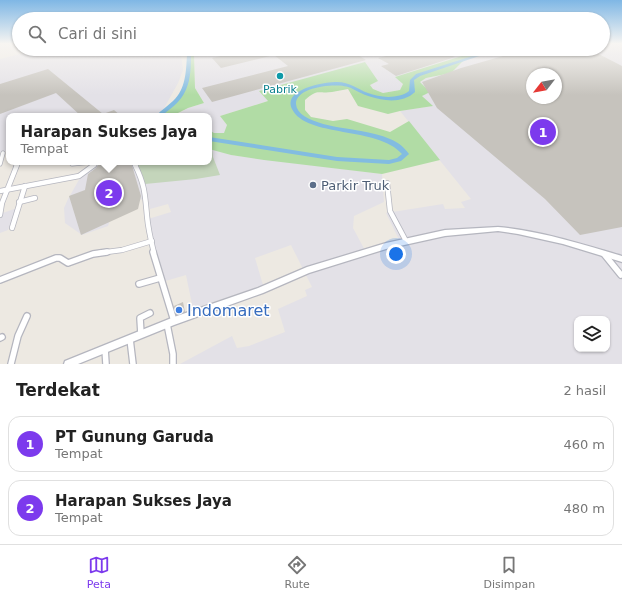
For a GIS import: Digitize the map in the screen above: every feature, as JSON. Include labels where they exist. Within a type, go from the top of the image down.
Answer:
[{"type":"street","points":[[0,164],[3,153]]},
{"type":"street","points":[[0,215],[7,190],[17,165]]},
{"type":"street","points":[[0,191],[79,176],[93,165]]},
{"type":"street","points":[[136,165],[143,180],[152,241],[170,323],[173,364]]},
{"type":"street","points":[[387,183],[390,211],[406,241]]},
{"type":"street","points":[[12,228],[25,186]]},
{"type":"street","points":[[19,202],[35,198]]},
{"type":"street","points":[[68,364],[170,323],[260,292],[307,270],[406,241],[445,233],[498,229],[518,231],[622,259]]},
{"type":"street","points":[[0,280],[56,258],[60,258],[68,263],[93,254],[122,250],[152,241]]},
{"type":"street","points":[[604,254],[621,275]]},
{"type":"street","points":[[139,284],[160,278]]},
{"type":"street","points":[[141,334],[140,318],[150,313]]},
{"type":"street","points":[[11,364],[18,336],[27,316]]},
{"type":"street","points":[[130,339],[133,364]]},
{"type":"street","points":[[105,349],[106,364]]},
{"type":"shaded area","points":[[0,61],[182,61],[183,70],[178,83],[160,113],[6,113],[6,151],[0,152]]},
{"type":"shaded area","points":[[194,61],[446,61],[396,77],[403,84],[400,90],[383,93],[373,89],[370,85],[378,81],[259,91],[268,101],[220,116],[227,125],[225,133],[212,132],[212,113],[179,113],[188,108],[204,103],[195,88]]},
{"type":"shaded area","points":[[463,61],[622,61],[622,364],[180,364],[232,336],[237,348],[249,346],[285,332],[278,309],[307,296],[305,290],[312,287],[291,245],[255,258],[263,285],[193,309],[186,275],[162,282],[148,219],[171,212],[168,204],[150,209],[148,198],[130,202],[113,211],[108,226],[82,235],[65,223],[64,208],[68,199],[80,178],[93,165],[154,165],[219,174],[212,157],[212,149],[231,155],[382,174],[384,202],[354,216],[353,228],[368,256],[386,249],[394,261],[407,256],[386,213],[443,204],[445,209],[465,208],[461,202],[471,199],[400,111],[432,106],[422,96],[420,82],[426,78],[451,73]]},
{"type":"shaded area","points":[[17,208],[8,230],[0,233],[0,214]]},
{"type":"green space","points":[[189,61],[194,61],[195,88],[204,103],[178,113],[161,113],[179,97],[185,85]]},
{"type":"green space","points":[[446,61],[463,61],[451,73],[426,78],[420,82],[430,92],[422,96],[433,106],[388,114],[358,106],[348,89],[332,92],[318,92],[313,94],[305,100],[305,110],[311,117],[333,121],[347,119],[390,132],[409,121],[440,160],[382,174],[264,160],[231,155],[212,150],[212,132],[224,133],[227,125],[220,116],[268,101],[259,91],[365,62],[378,81],[370,85],[373,89],[383,93],[400,90],[403,84],[395,77]]},
{"type":"green space","points":[[212,149],[213,157],[220,175],[145,184],[135,165],[212,165]]},
{"type":"building","name":"Pabrik","points":[[215,61],[250,61],[221,68]]},
{"type":"building","name":"Pabrik","points":[[282,61],[362,61],[212,102],[202,88],[288,66]]},
{"type":"building","points":[[383,61],[443,61],[396,76],[381,66],[389,64]]},
{"type":"building","points":[[486,61],[612,61],[622,66],[622,227],[580,235],[545,199],[437,108],[422,82]]},
{"type":"building","points":[[48,69],[102,113],[78,113],[56,93],[0,114],[0,84]]},
{"type":"building","points":[[114,110],[118,113],[106,113]]},
{"type":"building","points":[[98,165],[132,165],[141,196],[138,209],[81,235],[69,196],[85,190],[88,174]]},
{"type":"building","name":"Indomaret","points":[[183,302],[185,312],[176,315],[174,306]]},
{"type":"waterway","points":[[162,113],[176,101],[183,91],[187,80],[189,61]]},
{"type":"waterway","points":[[212,139],[337,159],[389,162],[399,160],[406,154],[400,147],[389,141],[306,120],[294,109],[293,102],[295,98],[305,90],[312,87],[328,84],[349,85],[365,94],[373,96],[385,98],[403,97],[412,92],[412,80],[418,75],[461,61]]},
{"type":"place","name":"Pabrik","points":[[280,76]]},
{"type":"place","name":"PT Gunung Garuda","points":[[543,132]]},
{"type":"place","name":"Parkir Truk","points":[[313,185]]},
{"type":"place","name":"Harapan Sukses Jaya","points":[[109,193]]},
{"type":"place","name":"Indomaret","points":[[179,310]]}]
